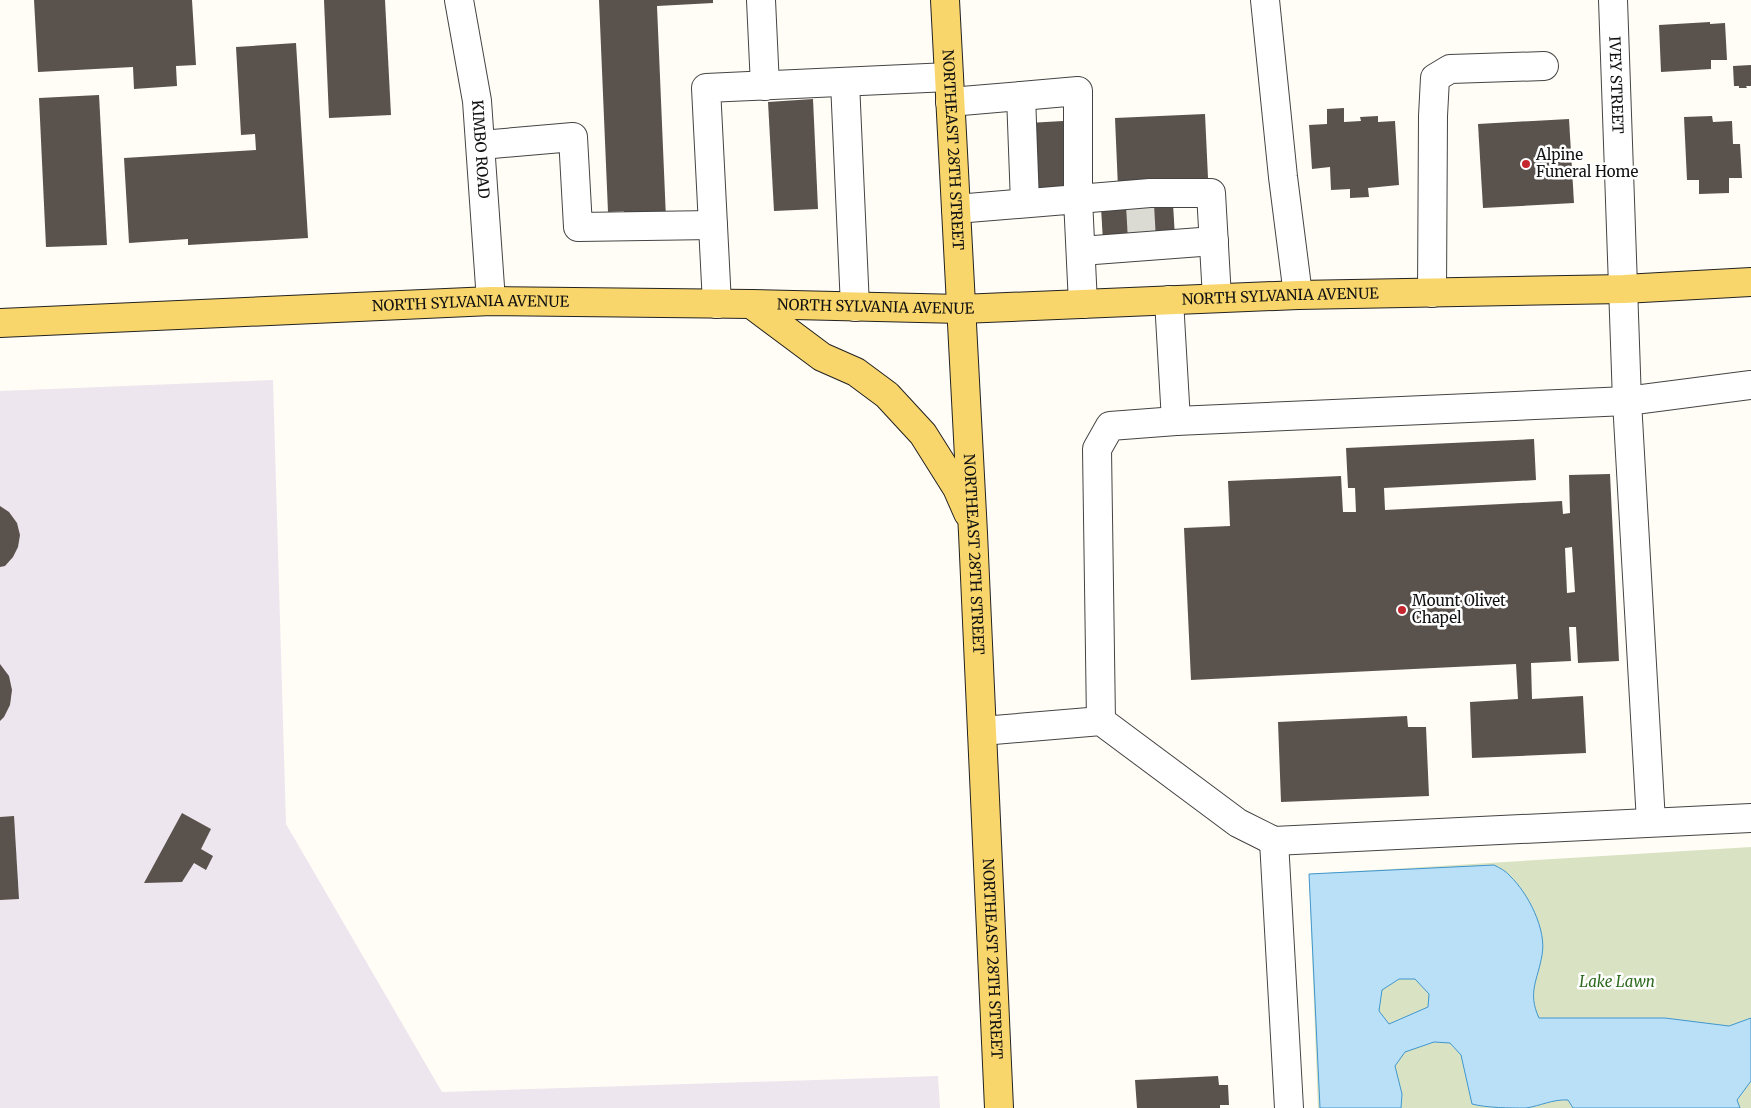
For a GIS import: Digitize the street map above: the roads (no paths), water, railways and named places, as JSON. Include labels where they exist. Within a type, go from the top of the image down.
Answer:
[{"type":"main road","name":"NORTHEAST 28TH STREET","points":[[945,0],[999,1108]]},
{"type":"main road","name":"NORTH SYLVANIA AVENUE","points":[[0,323],[491,301],[961,309],[1298,295],[1624,289],[1751,282]]},
{"type":"main road","points":[[751,304],[822,357],[856,372],[887,396],[924,434],[956,488],[972,524]]},
{"type":"street","name":"KIMBO ROAD","points":[[459,0],[477,101],[491,301]]},
{"type":"street","points":[[760,0],[765,86]]},
{"type":"street","points":[[1265,0],[1283,177],[1298,295]]},
{"type":"street","name":"IVEY STREET","points":[[1613,0],[1627,401],[1651,822]]},
{"type":"street","points":[[1432,293],[1433,116],[1436,78],[1450,70],[1544,66]]},
{"type":"street","points":[[845,82],[855,307]]},
{"type":"street","points":[[717,304],[706,88],[845,82],[1021,96],[1078,91],[1078,199],[1083,304]]},
{"type":"street","points":[[1021,96],[1025,203]]},
{"type":"street","points":[[481,145],[573,137],[578,227],[713,225]]},
{"type":"street","points":[[956,209],[1078,199],[1140,199],[1211,193],[1217,298]]},
{"type":"street","points":[[1080,250],[1142,243],[1214,241]]},
{"type":"street","points":[[1169,300],[1176,421]]},
{"type":"street","points":[[1101,721],[1097,449],[1110,426],[1176,421],[1627,401],[1751,386]]},
{"type":"street","points":[[982,731],[1101,721],[1238,823],[1274,841],[1751,818]]},
{"type":"street","points":[[1274,841],[1289,1108]]},
{"type":"water","name":"Lake Lawn","points":[[1494,865],[1498,867],[1517,883],[1523,892],[1535,912],[1542,934],[1542,955],[1534,993],[1534,1001],[1539,1018],[1665,1018],[1729,1026],[1751,1018],[1751,1081],[1737,1100],[1740,1108],[1573,1108],[1568,1100],[1526,1108],[1472,1104],[1461,1055],[1450,1043],[1434,1042],[1405,1052],[1395,1066],[1402,1094],[1401,1108],[1320,1108],[1309,874]],"holes":[[[1399,979],[1415,979],[1429,994],[1428,1007],[1389,1024],[1379,1011],[1382,990]]]},
{"type":"tunnel","points":[[1140,205],[1142,240]]},
{"type":"place","name":"Alpine Funeral Home","points":[[1526,164]]},
{"type":"place","name":"Mount Olivet Chapel","points":[[1402,610]]}]
